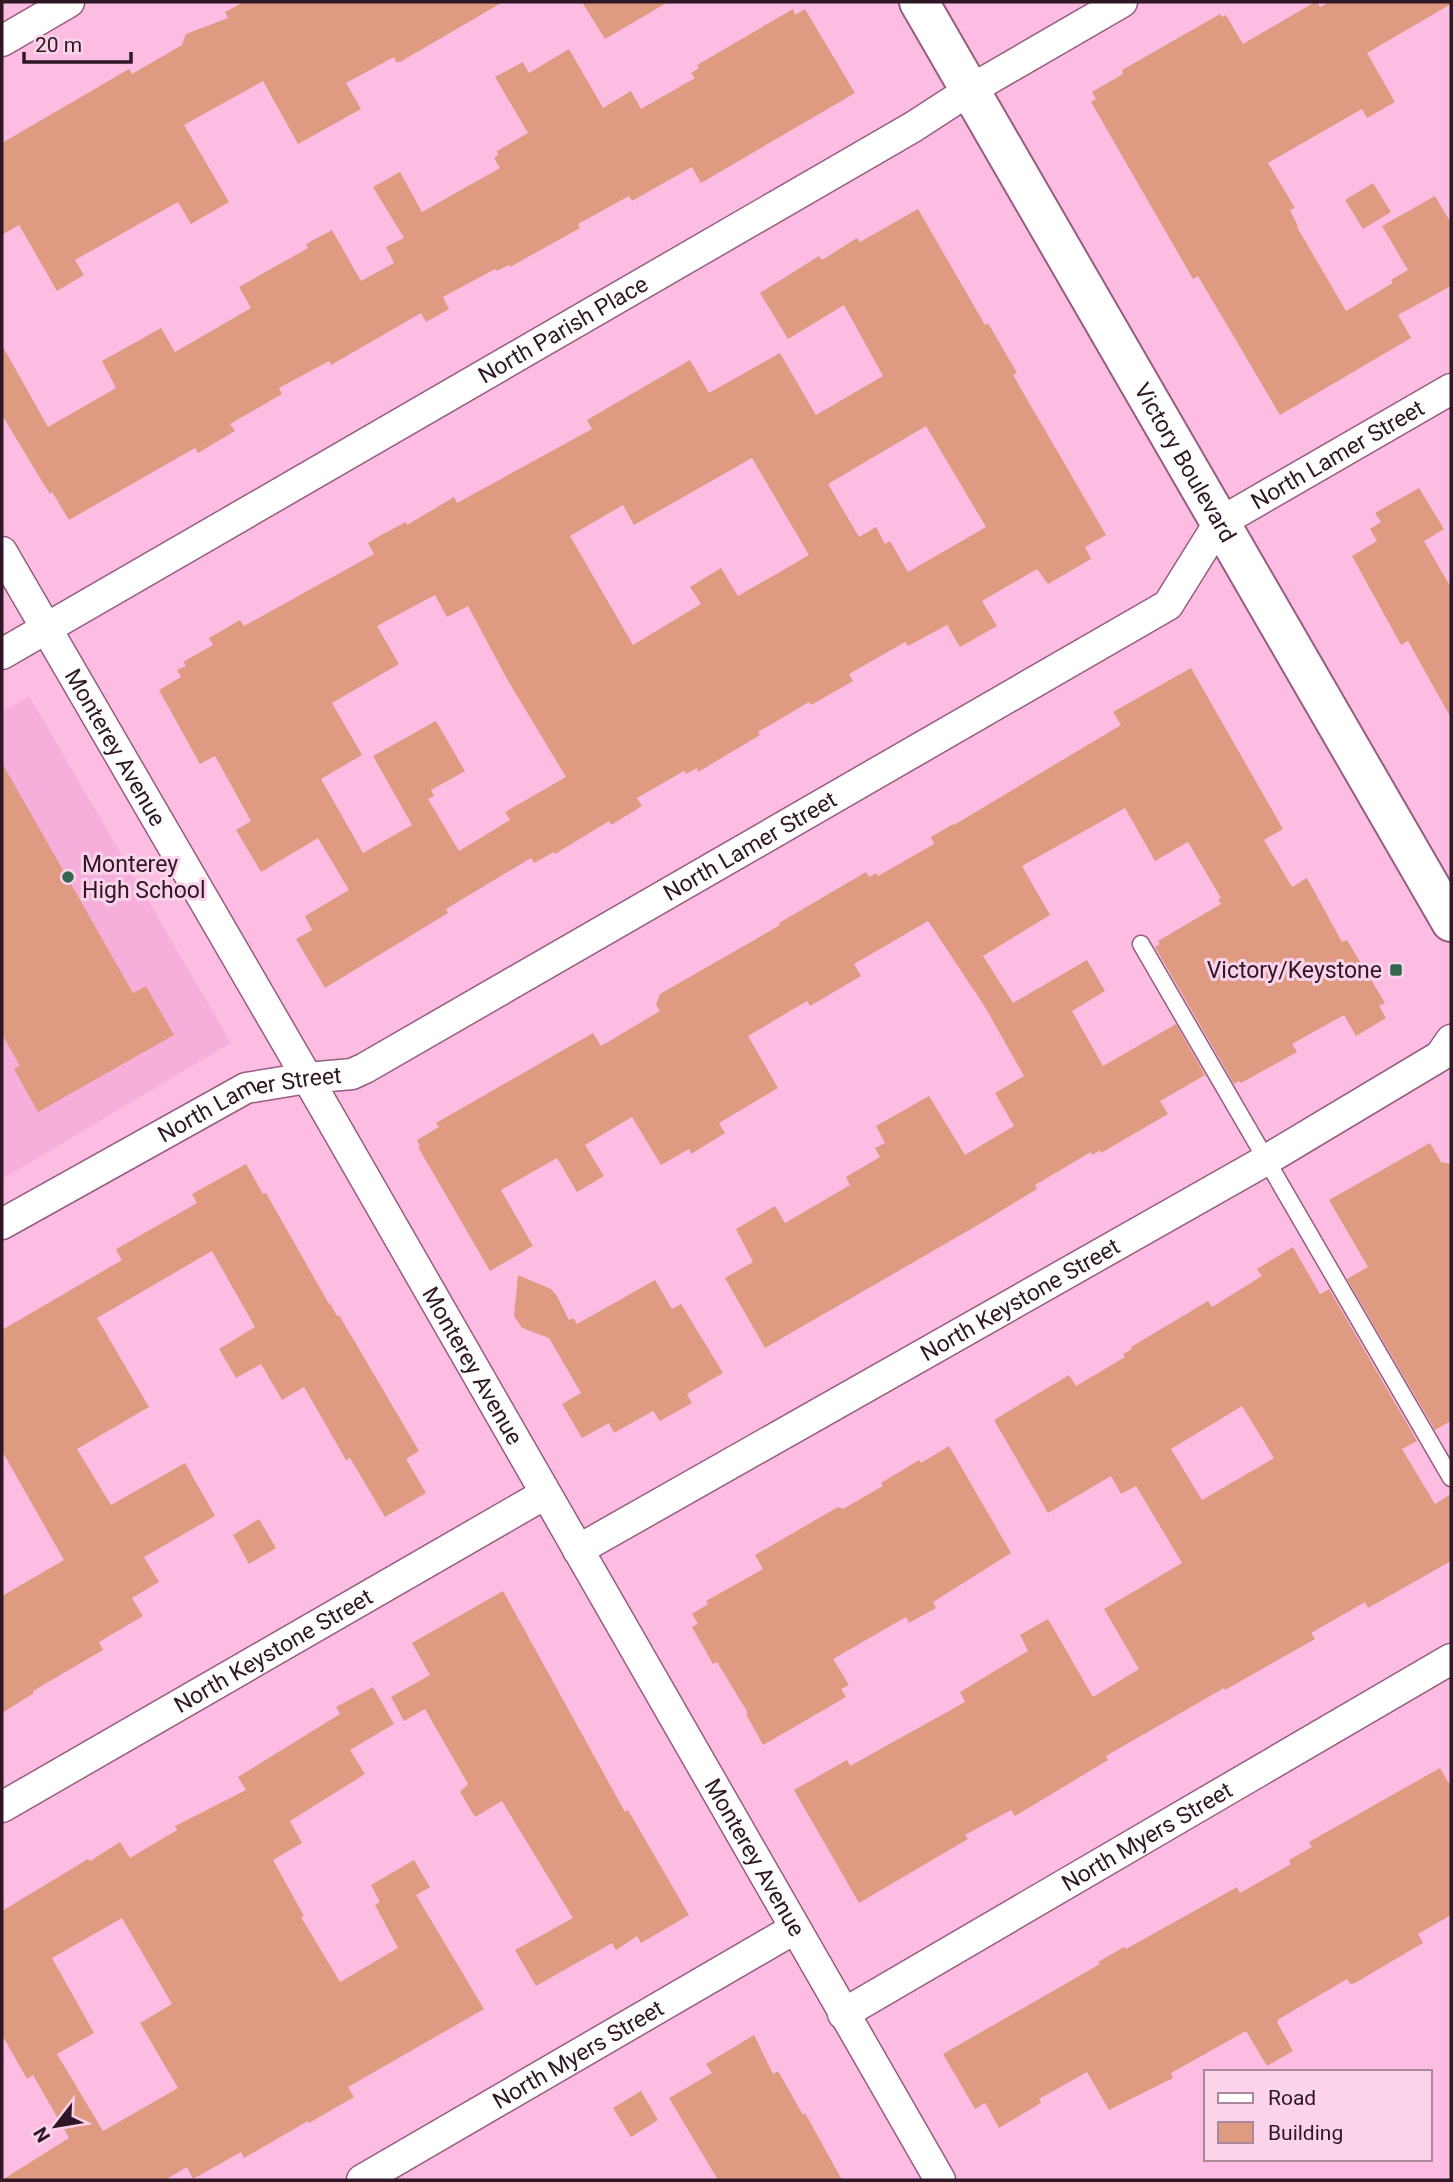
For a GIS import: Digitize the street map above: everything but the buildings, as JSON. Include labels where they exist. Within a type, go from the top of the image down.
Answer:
[{"type":"main road","name":"Victory Boulevard","points":[[919,2],[1451,922]]},
{"type":"street","points":[[2,41],[69,2]]},
{"type":"street","name":"North Parish Place","points":[[2,654],[913,127],[970,90],[1122,2]]},
{"type":"street","name":"North Lamer Street","points":[[2,1224],[246,1088],[352,1074],[365,1068],[1168,605],[1219,523],[1451,390]]},
{"type":"street","name":"Monterey Avenue","points":[[2,552],[940,2180]]},
{"type":"street","name":"North Keystone Street","points":[[578,1550],[1268,1159],[1440,1056],[1451,1040]]},
{"type":"street","name":"North Keystone Street","points":[[2,1807],[545,1494]]},
{"type":"street","name":"North Myers Street","points":[[843,2014],[1451,1659]]},
{"type":"street","name":"North Myers Street","points":[[362,2180],[794,1929]]},
{"type":"lane","points":[[1141,944],[1451,1478]]},
{"type":"shaded area","name":"Monterey High School","points":[[29,696],[231,1043],[2,1179],[2,712]]},
{"type":"place","name":"Monterey High School","points":[[68,877]]},
{"type":"place","name":"Victory/Keystone","points":[[1396,970]]}]
